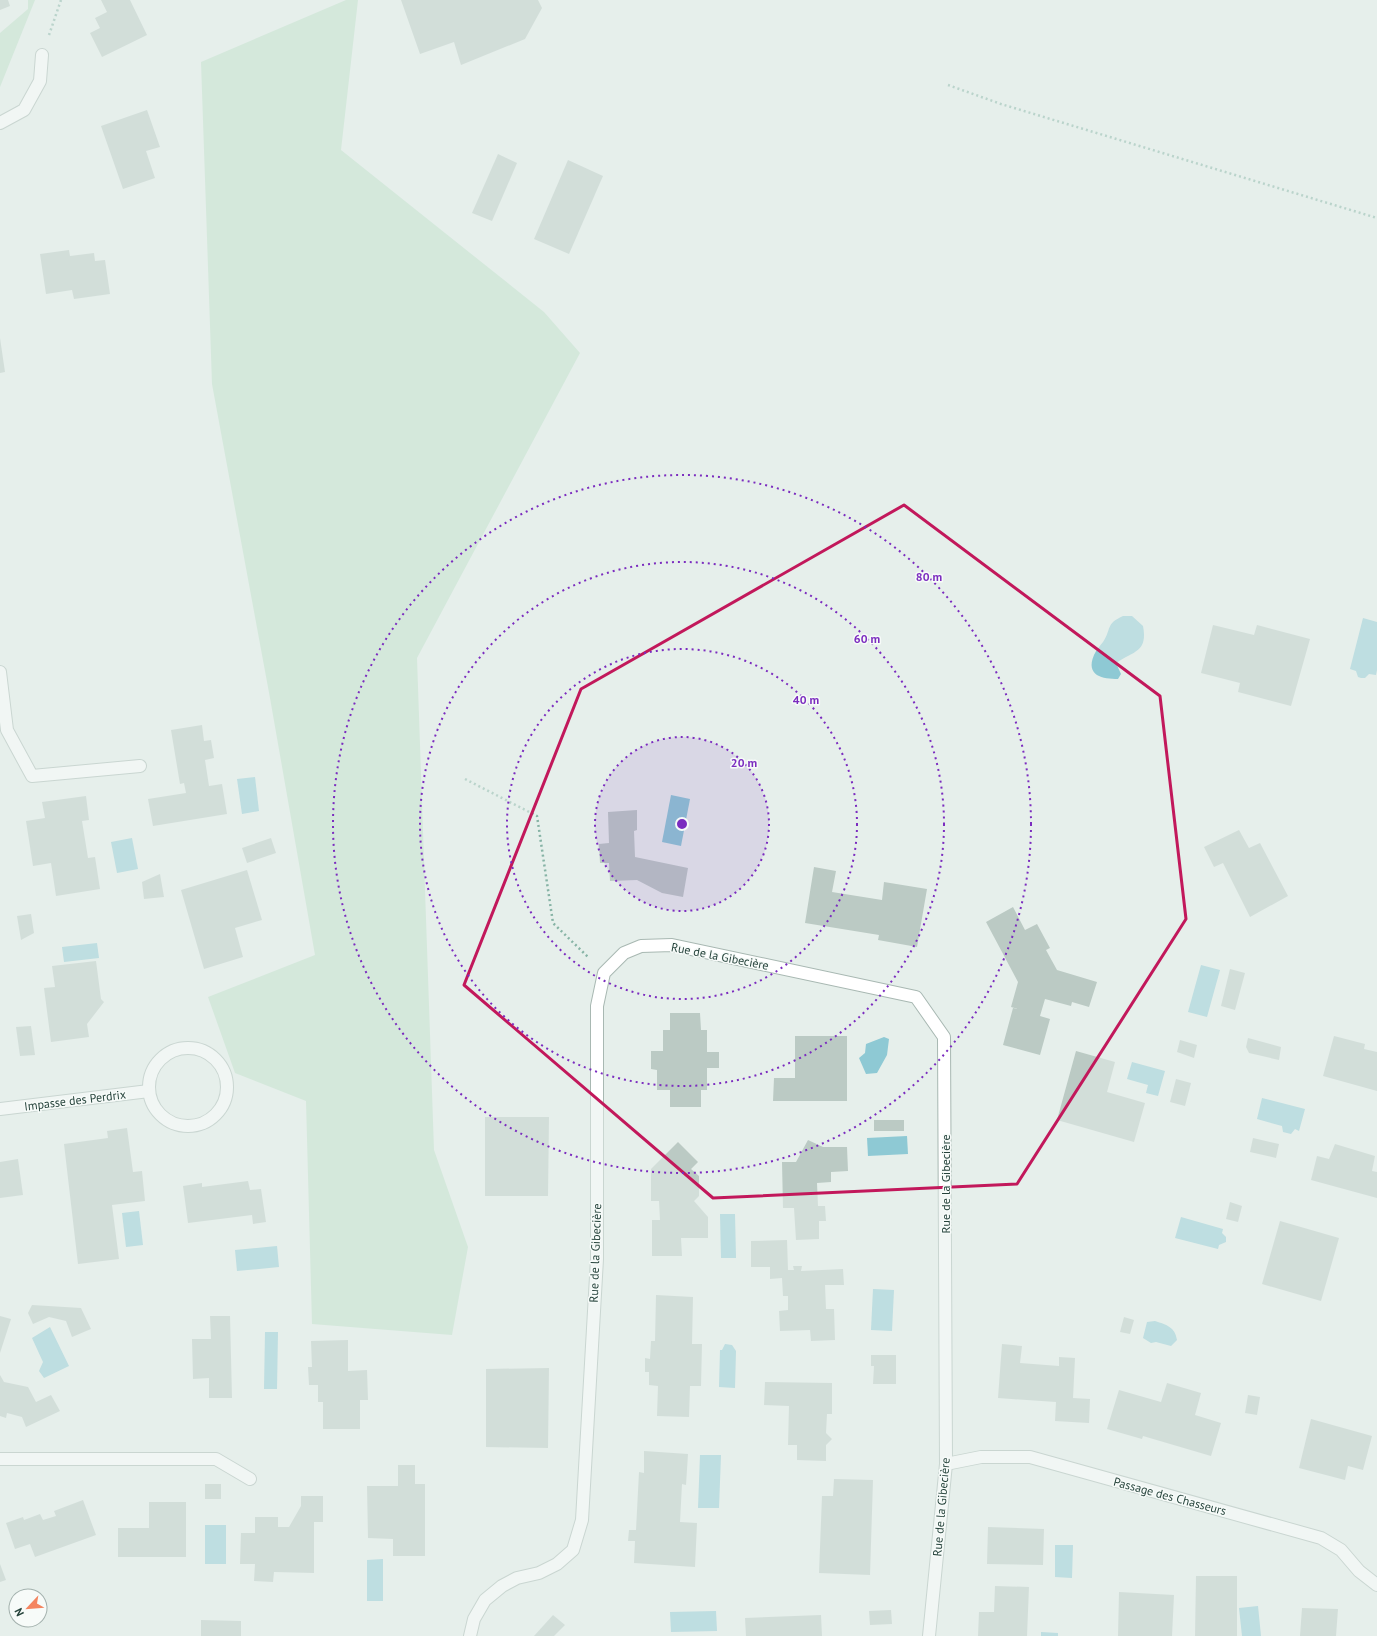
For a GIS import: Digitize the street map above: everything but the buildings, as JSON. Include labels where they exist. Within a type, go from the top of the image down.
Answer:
[{"type":"street","points":[[0,123],[24,110],[40,81],[42,55]]},
{"type":"street","points":[[0,672],[7,730],[32,776],[140,766]]},
{"type":"street","name":"Rue de la Gibecière","points":[[470,1636],[474,1618],[485,1600],[502,1586],[517,1578],[539,1573],[557,1564],[573,1550],[582,1520],[597,1259],[597,1006],[604,973],[624,953],[641,946],[672,946],[916,997],[944,1037],[946,1464],[929,1636]]},
{"type":"street","points":[[193,1048],[209,1054],[221,1067],[227,1083],[225,1101],[215,1116],[201,1124],[183,1126],[166,1120],[154,1108],[149,1091],[151,1074],[160,1059],[175,1050],[193,1048]]},
{"type":"street","name":"Impasse des Perdrix","points":[[0,1109],[149,1091]]},
{"type":"street","name":"Passage des Chasseurs","points":[[946,1464],[981,1457],[1030,1457],[1321,1538],[1341,1550],[1359,1571],[1377,1585]]},
{"type":"street","points":[[0,1459],[216,1459],[250,1479]]},
{"type":"path","points":[[42,55],[61,0]]},
{"type":"path","points":[[948,85],[1001,104],[1377,218]]},
{"type":"path","points":[[466,779],[537,816],[552,923],[604,973]]},
{"type":"highlighted area","points":[[904,505],[1160,696],[1186,919],[1017,1184],[713,1198],[464,985],[581,689]]},
{"type":"green space","points":[[28,0],[35,0],[0,87],[0,33],[28,9]]},
{"type":"green space","points":[[346,0],[358,0],[341,150],[544,312],[580,353],[417,658],[434,1150],[468,1247],[452,1335],[312,1324],[306,1101],[235,1073],[208,997],[315,955],[270,698],[212,384],[201,62]]},
{"type":"water","points":[[1123,616],[1132,616],[1143,626],[1143,641],[1138,650],[1116,663],[1121,674],[1118,679],[1101,677],[1094,672],[1092,668],[1094,655],[1106,637],[1111,624]]},
{"type":"water","points":[[1363,618],[1377,622],[1377,670],[1376,675],[1369,674],[1365,678],[1361,678],[1358,677],[1356,671],[1350,669]]},
{"type":"water","points":[[255,777],[259,811],[242,814],[237,779]]},
{"type":"water","points":[[671,795],[690,799],[681,846],[662,842]]},
{"type":"water","points":[[132,838],[138,869],[117,873],[111,842]]},
{"type":"water","points":[[97,943],[99,958],[64,962],[62,947]]},
{"type":"water","points":[[1201,965],[1220,970],[1207,1017],[1188,1012]]},
{"type":"water","points":[[884,1037],[889,1039],[887,1055],[877,1073],[866,1074],[859,1058],[865,1053],[866,1044]]},
{"type":"water","points":[[1132,1062],[1165,1071],[1158,1096],[1146,1093],[1148,1085],[1127,1079]]},
{"type":"water","points":[[1262,1098],[1305,1109],[1299,1131],[1295,1129],[1291,1134],[1283,1132],[1282,1126],[1257,1119]]},
{"type":"water","points":[[907,1136],[908,1154],[868,1156],[867,1138]]},
{"type":"water","points":[[139,1211],[143,1245],[126,1247],[122,1213]]},
{"type":"water","points":[[720,1214],[735,1214],[736,1258],[721,1258]]},
{"type":"water","points":[[1181,1217],[1223,1229],[1222,1233],[1226,1237],[1226,1242],[1219,1245],[1218,1249],[1175,1238]]},
{"type":"water","points":[[277,1246],[279,1267],[237,1271],[235,1250]]},
{"type":"water","points":[[873,1289],[894,1290],[892,1331],[871,1330]]},
{"type":"water","points":[[1155,1321],[1167,1325],[1174,1332],[1177,1340],[1171,1346],[1156,1342],[1151,1343],[1143,1338],[1147,1322]]},
{"type":"water","points":[[50,1327],[69,1366],[44,1378],[39,1371],[43,1362],[32,1338]]},
{"type":"water","points":[[265,1332],[278,1332],[277,1389],[264,1389]]},
{"type":"water","points":[[725,1344],[732,1345],[736,1351],[735,1388],[719,1387],[720,1350],[722,1350]]},
{"type":"water","points":[[700,1455],[721,1455],[719,1508],[698,1508]]},
{"type":"water","points":[[205,1525],[226,1525],[226,1564],[205,1564]]},
{"type":"water","points":[[1055,1545],[1073,1545],[1072,1578],[1055,1577]]},
{"type":"water","points":[[383,1559],[383,1601],[367,1601],[367,1560]]},
{"type":"water","points":[[1258,1606],[1261,1636],[1242,1636],[1239,1608]]},
{"type":"water","points":[[716,1611],[717,1631],[671,1632],[670,1612]]},
{"type":"water","points":[[1041,1632],[1058,1633],[1058,1636],[1041,1636]]}]
